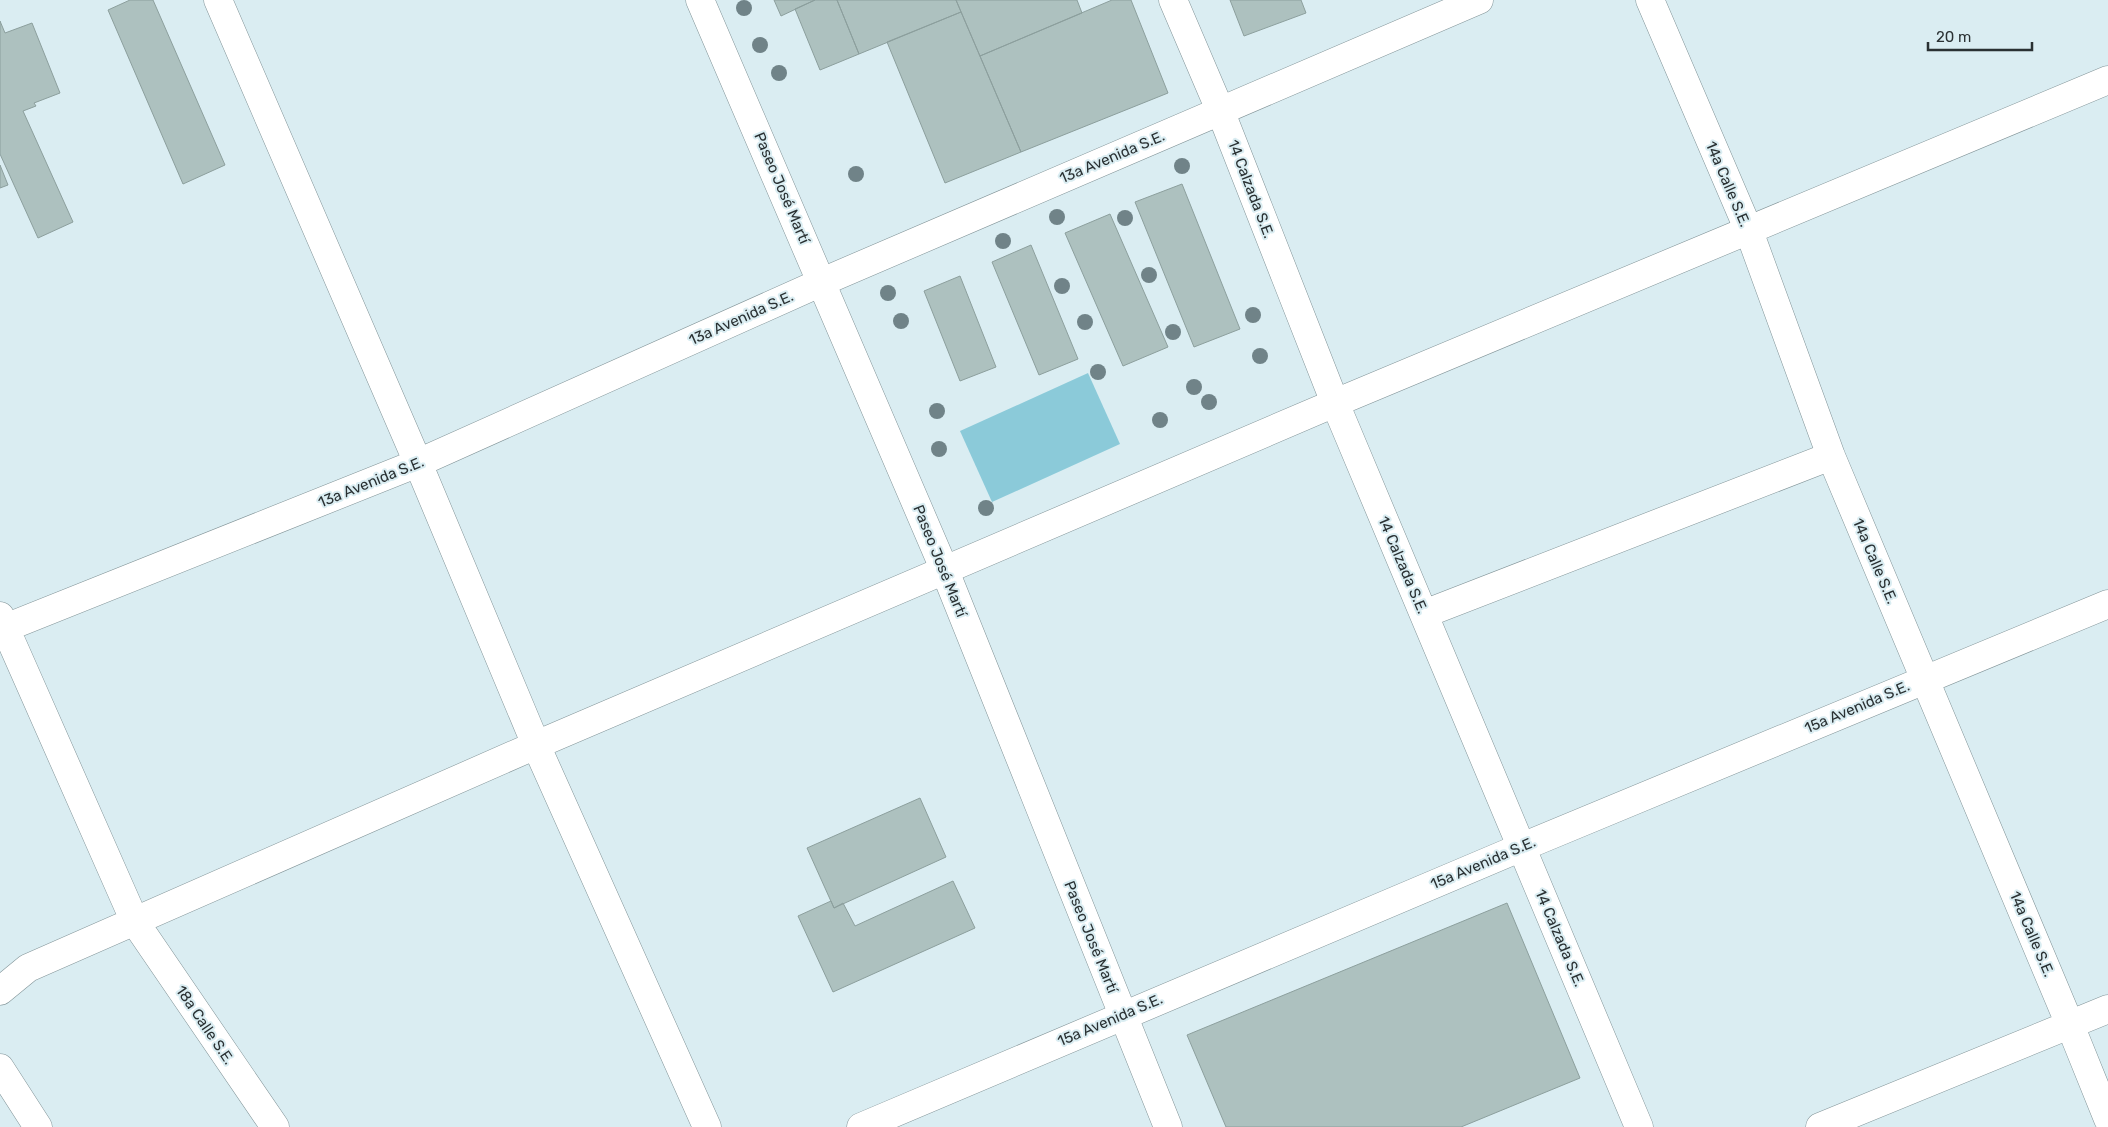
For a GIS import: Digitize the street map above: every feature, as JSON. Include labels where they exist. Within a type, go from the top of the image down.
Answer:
[{"type":"street","points":[[218,0],[418,464],[536,745],[707,1127]]},
{"type":"street","name":"Paseo José Martí","points":[[700,0],[945,571],[1168,1127]]},
{"type":"street","name":"14 Calzada S.E.","points":[[1173,0],[1220,110],[1335,402],[1638,1127]]},
{"type":"street","name":"13a Avenida S.E.","points":[[2,624],[418,464],[822,282],[1480,0]]},
{"type":"street","name":"14a Calle S.E.","points":[[1650,0],[1749,231],[1831,456],[2108,1119]]},
{"type":"street","points":[[0,990],[28,968],[536,745],[1335,402],[2108,80]]},
{"type":"street","points":[[1424,614],[1831,456]]},
{"type":"street","name":"15a Avenida S.E.","points":[[861,1127],[1522,847],[2108,604]]},
{"type":"street","name":"18a Calle S.E.","points":[[2,624],[135,922],[275,1127]]},
{"type":"street","points":[[1820,1127],[2108,1009]]},
{"type":"street","points":[[0,1068],[38,1127]]},
{"type":"shaded area","points":[[1088,373],[1120,444],[992,502],[960,431]]},
{"type":"building","points":[[130,0],[153,0],[225,165],[183,184],[108,10]]},
{"type":"building","points":[[774,0],[815,0],[781,16]]},
{"type":"building","points":[[815,0],[837,0],[859,54],[820,70],[795,9]]},
{"type":"building","points":[[837,0],[956,0],[961,12],[859,54]]},
{"type":"building","points":[[956,0],[1077,0],[1082,13],[980,56]]},
{"type":"building","points":[[1112,0],[1131,0],[1168,93],[1021,152],[980,56]]},
{"type":"building","points":[[1230,0],[1301,0],[1306,13],[1244,36]]},
{"type":"building","points":[[961,12],[1021,152],[945,183],[887,42]]},
{"type":"building","points":[[0,21],[5,33],[32,23],[60,93],[34,103],[36,106],[23,111],[73,222],[38,238],[0,154]]},
{"type":"building","points":[[0,165],[8,185],[0,188]]},
{"type":"building","points":[[1182,184],[1240,329],[1194,347],[1135,202]]},
{"type":"building","points":[[1110,214],[1168,347],[1123,366],[1065,233]]},
{"type":"building","points":[[1031,245],[1078,359],[1039,375],[992,262]]},
{"type":"building","points":[[960,276],[996,367],[960,381],[924,291]]},
{"type":"building","points":[[920,798],[946,857],[834,908],[807,848]]},
{"type":"building","points":[[953,881],[975,928],[833,992],[798,916],[831,901],[834,908],[843,903],[855,926]]},
{"type":"building","points":[[1507,903],[1580,1078],[1461,1127],[1226,1127],[1187,1035]]}]
